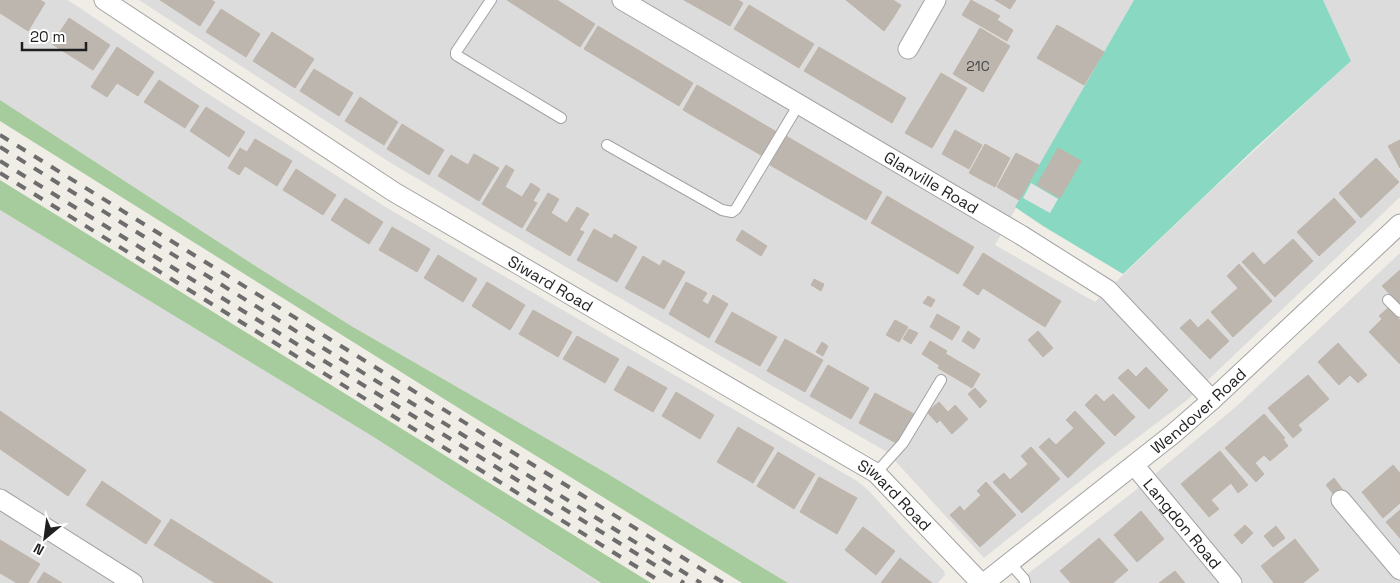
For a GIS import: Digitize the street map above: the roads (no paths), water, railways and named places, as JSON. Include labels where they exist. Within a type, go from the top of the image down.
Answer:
[{"type":"street","name":"Siward Road","points":[[104,0],[394,192],[876,473],[983,583]]},
{"type":"street","name":"Glanville Road","points":[[622,0],[1021,236],[1108,290],[1212,400]]},
{"type":"street","points":[[908,49],[936,0]]},
{"type":"street","name":"Wendover Road","points":[[983,583],[1173,434],[1212,400],[1400,224]]},
{"type":"street","name":"Langdon Road","points":[[1134,464],[1232,583]]},
{"type":"street","points":[[0,499],[133,583]]},
{"type":"street","points":[[1341,500],[1400,570]]},
{"type":"lane","points":[[491,0],[456,52],[456,55],[561,118]]},
{"type":"lane","points":[[608,144],[722,210],[732,212],[736,209],[799,104]]},
{"type":"lane","points":[[1388,300],[1400,312]]},
{"type":"lane","points":[[876,473],[903,443],[941,380]]},
{"type":"lane","points":[[1010,563],[1024,579],[1025,583]]},
{"type":"railway","points":[[0,135],[724,583]]},
{"type":"railway","points":[[0,147],[701,583]]},
{"type":"railway","points":[[0,161],[684,583]]},
{"type":"railway","points":[[0,173],[663,583]]}]
